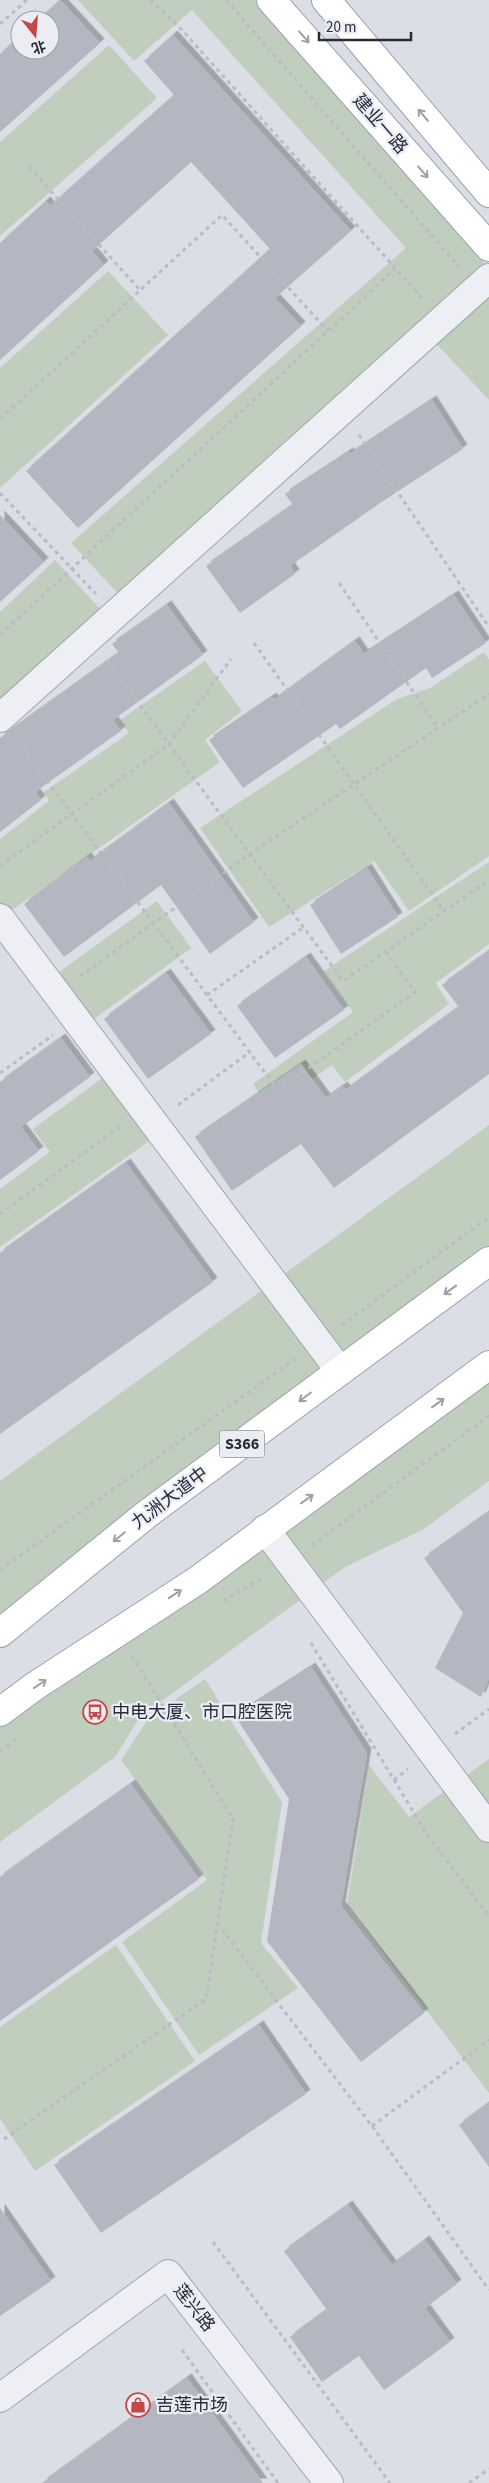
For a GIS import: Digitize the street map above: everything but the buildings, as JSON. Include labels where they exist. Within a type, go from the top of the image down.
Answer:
[{"type":"main road","name":"建业一路","points":[[271,0],[489,247]]},
{"type":"main road","points":[[326,0],[489,192]]},
{"type":"main road","name":"九洲大道中","points":[[0,1633],[146,1514],[489,1261]]},
{"type":"main road","points":[[0,1712],[35,1686],[198,1580],[489,1365]]},
{"type":"street","points":[[0,718],[483,283]]},
{"type":"street","points":[[0,918],[320,1341],[340,1371]]},
{"type":"street","points":[[265,1529],[489,1828]]},
{"type":"street","name":"莲兴路","points":[[0,2398],[168,2274],[329,2483]]},
{"type":"path","points":[[0,24],[27,0]]},
{"type":"path","points":[[150,0],[182,30],[442,320]]},
{"type":"path","points":[[226,0],[483,283]]},
{"type":"path","points":[[30,167],[140,290]]},
{"type":"path","points":[[0,419],[222,215],[328,331]]},
{"type":"path","points":[[0,635],[395,268]]},
{"type":"path","points":[[342,410],[489,627]]},
{"type":"path","points":[[0,493],[115,614]]},
{"type":"path","points":[[339,583],[438,728]]},
{"type":"path","points":[[90,637],[343,981],[489,880]]},
{"type":"path","points":[[254,643],[356,784],[444,911]]},
{"type":"path","points":[[0,866],[169,744],[231,660]]},
{"type":"path","points":[[56,992],[250,854],[489,694]]},
{"type":"path","points":[[0,718],[278,1090],[415,992],[386,952]]},
{"type":"path","points":[[207,995],[304,927]]},
{"type":"path","points":[[0,1073],[75,1018]]},
{"type":"path","points":[[0,1214],[250,1052]]},
{"type":"path","points":[[0,1570],[320,1341],[489,1217]]},
{"type":"path","points":[[306,1636],[428,1836],[489,1916]]},
{"type":"path","points":[[4,2139],[206,2000],[233,1819],[131,1656]]},
{"type":"path","points":[[217,1923],[372,2126],[489,2290]]},
{"type":"path","points":[[372,2126],[489,2040]]},
{"type":"path","points":[[213,2242],[390,2483]]},
{"type":"path","points":[[182,2350],[278,2483]]},
{"type":"path","points":[[469,2483],[489,2469]]},
{"type":"green space","points":[[78,0],[255,0],[487,266],[122,598],[71,543],[406,248],[192,10],[134,61]]},
{"type":"green space","points":[[109,45],[157,98],[0,236],[0,142]]},
{"type":"green space","points":[[108,271],[168,335],[0,488],[0,368]]},
{"type":"green space","points":[[489,286],[489,400],[430,337]]},
{"type":"green space","points":[[55,560],[102,611],[0,706],[0,612]]},
{"type":"green space","points":[[484,652],[489,660],[489,856],[409,911],[374,861],[269,927],[200,828],[397,699],[430,688]]},
{"type":"green space","points":[[205,661],[242,711],[205,740],[220,762],[5,915],[0,908],[0,839],[49,801],[44,792],[129,733],[120,720]]},
{"type":"green space","points":[[489,862],[489,944],[436,983],[449,1004],[345,1082],[332,1065],[270,1108],[253,1084],[353,1012],[324,971]]},
{"type":"green space","points":[[157,901],[191,948],[90,1022],[55,975]]},
{"type":"green space","points":[[105,1076],[152,1139],[0,1247],[0,1189],[50,1152],[33,1129]]},
{"type":"green space","points":[[489,1125],[489,1260],[231,1450],[0,1614],[0,1481]]},
{"type":"green space","points":[[489,1353],[489,1481],[424,1529],[345,1567],[140,1717],[115,1757],[0,1842],[0,1714]]},
{"type":"green space","points":[[205,1679],[282,1802],[261,1943],[298,1988],[199,2055],[122,1942],[207,1880],[121,1760],[148,1719]]},
{"type":"green space","points":[[489,1759],[489,2093],[347,1905],[369,1765],[409,1817]]},
{"type":"green space","points":[[116,1945],[195,2061],[35,2171],[0,2119],[0,2027]]},
{"type":"place","name":"中电大厦、市口腔医院","points":[[95,1712]]},
{"type":"place","name":"吉莲市场","points":[[138,2405]]}]
